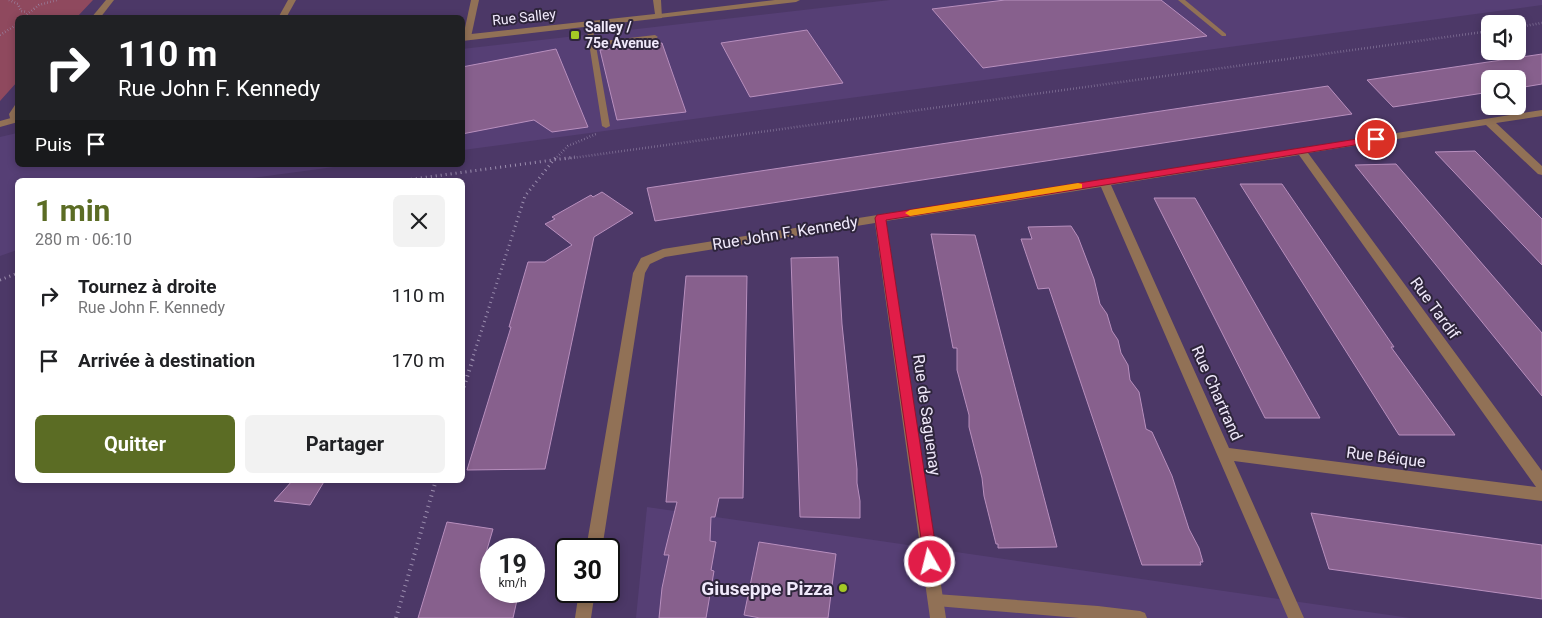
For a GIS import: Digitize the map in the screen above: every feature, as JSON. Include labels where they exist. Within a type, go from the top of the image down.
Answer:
[{"type":"street","points":[[98,15],[110,0]]},
{"type":"street","points":[[284,15],[292,0]]},
{"type":"street","points":[[465,38],[475,0]]},
{"type":"street","points":[[656,0],[659,16]]},
{"type":"street","name":"Rue Salley","points":[[465,38],[796,0]]},
{"type":"street","name":"Rue John F. Kennedy","points":[[596,538],[639,273],[645,261],[663,253],[1542,113]]},
{"type":"street","points":[[0,124],[15,119]]},
{"type":"street","points":[[1489,122],[1542,172]]},
{"type":"street","name":"Rue Tardif","points":[[1301,151],[1542,483]]},
{"type":"street","name":"Rue Chartrand","points":[[1104,182],[1296,618]]},
{"type":"street","name":"Rue de Saguenay","points":[[880,218],[938,618]]},
{"type":"street","name":"Rue Béique","points":[[1225,454],[1542,494]]},
{"type":"street","points":[[583,618],[585,603]]},
{"type":"lane","points":[[1181,0],[1224,36]]},
{"type":"lane","points":[[589,24],[606,126]]},
{"type":"lane","points":[[592,44],[656,37]]},
{"type":"lane","points":[[936,600],[1140,618]]},
{"type":"path","points":[[9,0],[18,4],[21,10],[27,12]]},
{"type":"path","points":[[24,15],[39,5],[57,0]]},
{"type":"path","points":[[1526,26],[1542,23]]},
{"type":"path","points":[[0,35],[15,26]]},
{"type":"path","points":[[421,178],[860,120],[1481,32]]},
{"type":"path","points":[[465,383],[525,196],[568,146],[597,134],[606,126]]},
{"type":"path","points":[[0,280],[15,274]]},
{"type":"path","points":[[396,618],[435,483]]},
{"type":"shaded area","points":[[0,0],[93,0],[79,15],[15,15],[15,84],[0,101]]},
{"type":"shaded area","points":[[890,0],[1542,0],[1542,5],[465,150],[465,49]]},
{"type":"shaded area","points":[[15,133],[15,167],[334,167],[252,178],[15,178],[15,251],[0,256],[0,137]]},
{"type":"shaded area","points":[[647,507],[1410,618],[636,618]]},
{"type":"building","points":[[1005,0],[1161,0],[1207,36],[983,68],[932,9]]},
{"type":"building","points":[[807,30],[843,83],[750,97],[721,43]]},
{"type":"building","points":[[662,43],[686,112],[617,120],[600,50]]},
{"type":"building","points":[[556,49],[588,127],[552,132],[534,120],[465,133],[465,66]]},
{"type":"building","points":[[1542,54],[1542,84],[1526,87],[1526,70],[1481,70],[1481,93],[1393,107],[1367,80],[1502,60],[1526,60],[1526,56]]},
{"type":"building","points":[[1328,86],[1352,114],[655,221],[647,188]]},
{"type":"building","points":[[1475,151],[1542,219],[1542,265],[1435,152]]},
{"type":"building","points":[[1396,164],[1542,333],[1542,396],[1355,165]]},
{"type":"building","points":[[1240,184],[1282,184],[1394,347],[1391,347],[1455,435],[1399,435]]},
{"type":"building","points":[[602,192],[633,213],[594,237],[545,469],[467,470],[511,327],[509,327],[528,262],[545,262],[572,245],[545,224],[555,219],[552,217],[591,195],[593,197]]},
{"type":"building","points":[[1154,198],[1195,198],[1320,418],[1265,418]]},
{"type":"building","points":[[1071,226],[1078,237],[1094,279],[1100,304],[1107,314],[1112,331],[1118,340],[1121,353],[1128,365],[1130,380],[1139,392],[1146,429],[1152,432],[1172,476],[1189,529],[1199,548],[1203,562],[1200,562],[1201,565],[1142,565],[1049,288],[1038,289],[1021,239],[1032,239],[1028,227]]},
{"type":"building","points":[[931,234],[975,235],[1057,547],[998,548],[998,544],[996,544],[969,427],[969,415],[957,370],[957,348],[953,348]]},
{"type":"building","points":[[838,257],[842,324],[860,501],[860,518],[800,517],[791,258]]},
{"type":"building","points":[[686,276],[747,276],[743,498],[719,498],[715,517],[711,517],[710,541],[716,542],[711,570],[714,571],[706,618],[659,618],[662,588],[669,555],[664,555],[677,502],[666,502]]},
{"type":"building","points":[[290,483],[323,483],[310,505],[274,501]]},
{"type":"building","points":[[1311,513],[1542,545],[1542,599],[1329,569]]},
{"type":"building","points":[[447,522],[493,529],[490,538],[480,538],[480,603],[516,603],[513,618],[418,618]]},
{"type":"building","points":[[759,542],[836,554],[828,618],[760,618],[744,615]]},
{"type":"slow traffic","points":[[910,213],[1078,186]]},
{"type":"place","name":"Salley / 75e Avenue","points":[[575,35]]},
{"type":"place","name":"Giuseppe Pizza","points":[[843,588]]},
{"type":"route","points":[[930,562],[880,218],[1376,139]]}]
